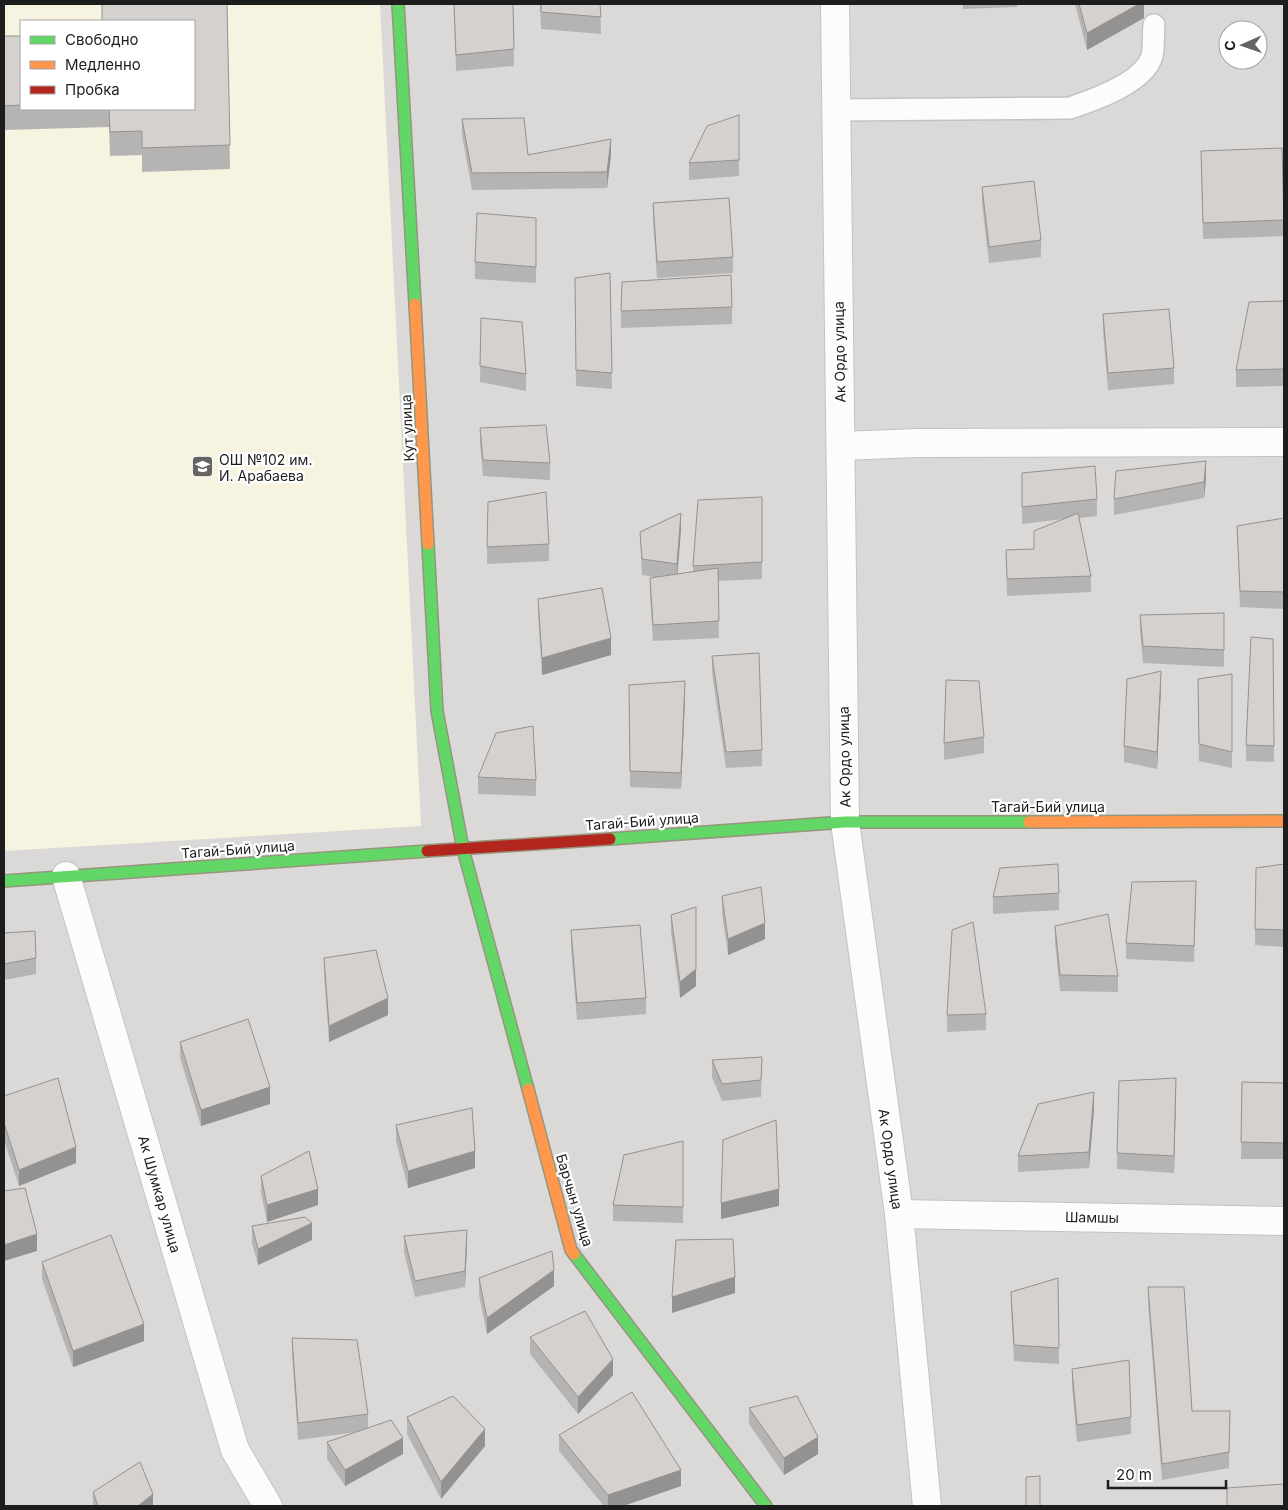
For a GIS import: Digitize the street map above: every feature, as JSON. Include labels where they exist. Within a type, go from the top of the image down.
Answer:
[{"type":"street","name":"Кут улица","points":[[398,4],[438,711],[462,849]]},
{"type":"street","name":"Ак Ордо улица","points":[[834,4],[845,822],[899,1214],[927,1506]]},
{"type":"street","points":[[841,446],[918,443],[1284,442]]},
{"type":"street","name":"Тагай-Бий улица","points":[[4,881],[845,822],[1284,820]]},
{"type":"street","name":"Барчын улица","points":[[462,849],[571,1250],[766,1506]]},
{"type":"street","name":"Ак Шумкар улица","points":[[66,876],[235,1450],[268,1506]]},
{"type":"street","name":"Шамшы","points":[[899,1214],[1284,1221]]},
{"type":"lane","points":[[836,110],[1070,108],[1105,96],[1139,75],[1152,57],[1154,25]]},
{"type":"shaded area","points":[[4,4],[1284,4],[1284,1506],[4,1506]]},
{"type":"shaded area","name":"ОШ №102 им. И. Арабаева","points":[[4,4],[380,4],[421,826],[4,851]]},
{"type":"building","points":[[102,4],[227,4],[230,145],[142,148],[142,131],[110,132],[109,110],[195,110],[195,20],[102,20]]},
{"type":"building","points":[[454,4],[513,4],[514,49],[456,55]]},
{"type":"building","points":[[541,4],[600,4],[601,17],[541,12]]},
{"type":"building","points":[[1079,4],[1139,4],[1087,33]]},
{"type":"building","points":[[4,36],[20,36],[20,105],[4,106]]},
{"type":"building","points":[[739,115],[739,160],[689,163],[707,126]]},
{"type":"building","points":[[524,118],[528,155],[611,139],[607,172],[472,173],[462,119]]},
{"type":"building","points":[[1282,148],[1284,220],[1203,223],[1201,151]]},
{"type":"building","points":[[1034,181],[1041,240],[989,247],[982,187]]},
{"type":"building","points":[[729,198],[733,257],[657,262],[653,203]]},
{"type":"building","points":[[477,213],[536,218],[536,267],[475,262]]},
{"type":"building","points":[[610,273],[612,373],[576,370],[575,278]]},
{"type":"building","points":[[731,275],[732,307],[621,311],[622,282]]},
{"type":"building","points":[[1284,301],[1284,369],[1236,370],[1249,302]]},
{"type":"building","points":[[1169,309],[1174,368],[1108,373],[1103,314]]},
{"type":"building","points":[[481,318],[522,322],[526,374],[480,366]]},
{"type":"building","points":[[546,425],[550,463],[483,460],[480,428]]},
{"type":"building","points":[[1206,461],[1204,482],[1114,499],[1116,471]]},
{"type":"building","points":[[1095,466],[1097,499],[1022,507],[1022,473]]},
{"type":"building","points":[[546,492],[549,544],[487,547],[488,502]]},
{"type":"building","points":[[762,497],[762,562],[693,566],[698,500]]},
{"type":"building","points":[[681,513],[677,564],[642,559],[640,532]]},
{"type":"building","points":[[1078,513],[1091,576],[1007,579],[1006,550],[1034,549],[1034,531]]},
{"type":"building","points":[[1284,518],[1284,592],[1240,591],[1237,526]]},
{"type":"building","points":[[718,568],[719,621],[653,625],[650,578]]},
{"type":"building","points":[[602,588],[611,638],[542,658],[538,599]]},
{"type":"building","points":[[1224,613],[1224,650],[1143,646],[1140,615]]},
{"type":"building","points":[[1251,637],[1273,639],[1274,746],[1246,745]]},
{"type":"building","points":[[759,653],[762,750],[726,752],[712,656]]},
{"type":"building","points":[[1161,671],[1157,752],[1124,746],[1127,679]]},
{"type":"building","points":[[1232,674],[1232,752],[1199,744],[1198,679]]},
{"type":"building","points":[[946,680],[979,681],[984,737],[944,743]]},
{"type":"building","points":[[685,681],[681,773],[630,771],[629,685]]},
{"type":"building","points":[[533,726],[536,780],[478,777],[496,733]]},
{"type":"building","points":[[1058,864],[1059,893],[993,897],[1000,868]]},
{"type":"building","points":[[1284,864],[1284,930],[1255,929],[1256,868]]},
{"type":"building","points":[[1196,881],[1194,946],[1126,943],[1132,882]]},
{"type":"building","points":[[761,887],[765,923],[728,939],[722,896]]},
{"type":"building","points":[[696,907],[696,969],[680,982],[671,915]]},
{"type":"building","points":[[1108,914],[1118,976],[1060,975],[1055,926]]},
{"type":"building","points":[[973,922],[986,1014],[947,1015],[952,930]]},
{"type":"building","points":[[640,925],[646,998],[577,1003],[571,930]]},
{"type":"building","points":[[35,931],[36,958],[4,964],[4,933]]},
{"type":"building","points":[[376,950],[388,998],[329,1026],[324,958]]},
{"type":"building","points":[[248,1019],[270,1087],[201,1110],[180,1042]]},
{"type":"building","points":[[762,1057],[761,1080],[722,1084],[712,1060]]},
{"type":"building","points":[[58,1078],[76,1147],[19,1170],[4,1123],[4,1096]]},
{"type":"building","points":[[1176,1078],[1174,1156],[1117,1153],[1119,1081]]},
{"type":"building","points":[[1242,1082],[1284,1083],[1284,1143],[1241,1142]]},
{"type":"building","points":[[1094,1092],[1089,1152],[1018,1156],[1038,1104]]},
{"type":"building","points":[[472,1108],[475,1151],[408,1171],[396,1125]]},
{"type":"building","points":[[776,1120],[779,1189],[721,1203],[723,1140]]},
{"type":"building","points":[[683,1141],[683,1207],[613,1205],[624,1155]]},
{"type":"building","points":[[309,1151],[318,1189],[267,1205],[261,1176]]},
{"type":"building","points":[[25,1188],[37,1234],[4,1245],[4,1191]]},
{"type":"building","points":[[305,1217],[312,1223],[258,1249],[252,1226]]},
{"type":"building","points":[[467,1230],[465,1271],[415,1281],[404,1236]]},
{"type":"building","points":[[111,1235],[144,1324],[73,1351],[42,1262]]},
{"type":"building","points":[[733,1239],[735,1277],[672,1297],[676,1240]]},
{"type":"building","points":[[552,1251],[554,1270],[487,1318],[479,1278]]},
{"type":"building","points":[[1058,1278],[1059,1348],[1014,1345],[1011,1292]]},
{"type":"building","points":[[1148,1287],[1184,1287],[1192,1411],[1230,1411],[1229,1452],[1162,1464]]},
{"type":"building","points":[[585,1311],[613,1359],[578,1397],[530,1337]]},
{"type":"building","points":[[292,1338],[357,1340],[368,1414],[298,1423]]},
{"type":"building","points":[[1129,1360],[1131,1417],[1077,1425],[1072,1369]]},
{"type":"building","points":[[632,1392],[681,1470],[608,1495],[559,1435]]},
{"type":"building","points":[[453,1396],[485,1429],[441,1482],[407,1417]]},
{"type":"building","points":[[797,1396],[818,1437],[784,1458],[749,1408]]},
{"type":"building","points":[[391,1420],[403,1438],[345,1470],[327,1442]]},
{"type":"building","points":[[140,1462],[153,1494],[138,1506],[98,1506],[93,1492]]},
{"type":"building","points":[[1040,1476],[1040,1506],[1026,1506],[1026,1477]]},
{"type":"building","points":[[1284,1484],[1284,1506],[1227,1506],[1227,1488]]},
{"type":"traffic: fast","points":[[398,4],[415,304]]},
{"type":"traffic: fast","points":[[428,544],[437,711],[463,849],[528,1089]]},
{"type":"traffic: fast","points":[[610,839],[845,822],[1029,822]]},
{"type":"traffic: fast","points":[[4,881],[427,851]]},
{"type":"traffic: fast","points":[[574,1254],[766,1506]]},
{"type":"traffic: slow","points":[[415,304],[428,544]]},
{"type":"traffic: slow","points":[[1029,822],[1284,821]]},
{"type":"traffic: slow","points":[[528,1089],[571,1250],[574,1254]]},
{"type":"traffic: jam","points":[[427,851],[610,839]]},
{"type":"place","name":"ОШ №102 им. И. Арабаева","points":[[203,467]]}]
